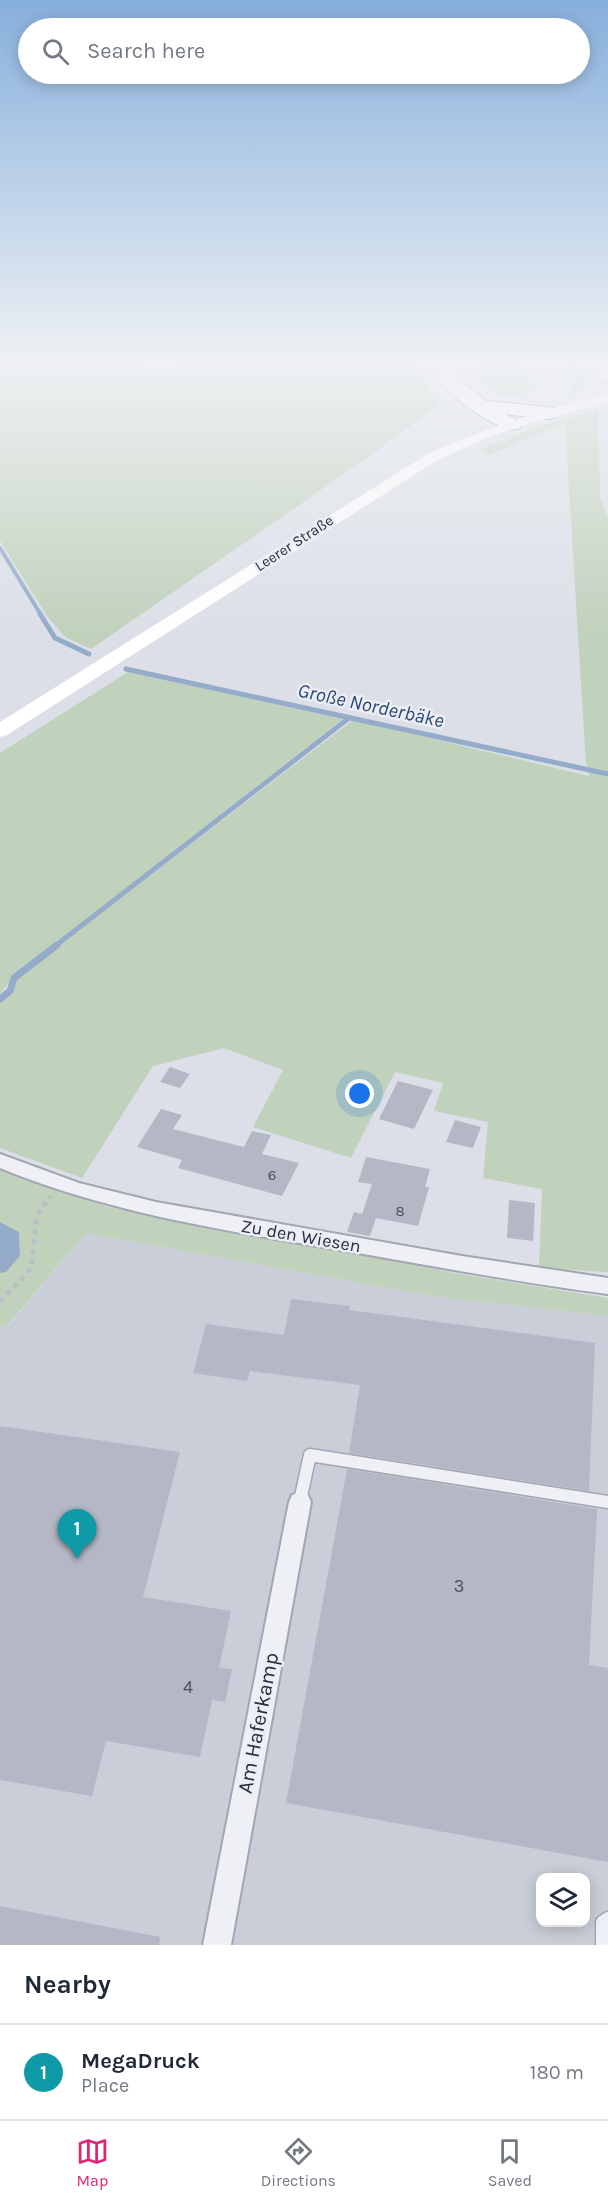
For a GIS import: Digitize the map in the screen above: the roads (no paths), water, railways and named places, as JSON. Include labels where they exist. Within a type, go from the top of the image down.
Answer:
[{"type":"main road","name":"Leerer Straße","points":[[0,731],[404,473],[444,453]]},
{"type":"street","name":"Zu den Wiesen","points":[[0,1161],[59,1185],[213,1221],[533,1277],[608,1286]]},
{"type":"street","name":"Am Haferkamp","points":[[217,1945],[300,1502]]},
{"type":"lane","points":[[300,1502],[310,1455],[608,1502]]},
{"type":"lane","points":[[602,1945],[602,1922],[608,1918]]},
{"type":"water","points":[[0,1222],[19,1232],[20,1256],[6,1272],[0,1273]]},
{"type":"waterway","name":"Große Norderbäke","points":[[0,548],[41,615]]},
{"type":"waterway","name":"Große Norderbäke","points":[[40,614],[55,638],[89,654]]},
{"type":"waterway","name":"Große Norderbäke","points":[[126,669],[608,774]]},
{"type":"waterway","points":[[55,946],[349,718]]},
{"type":"waterway","points":[[0,999],[10,991],[14,978],[57,945]]},
{"type":"place","name":"MegaDruck","points":[[77,1559]]}]
